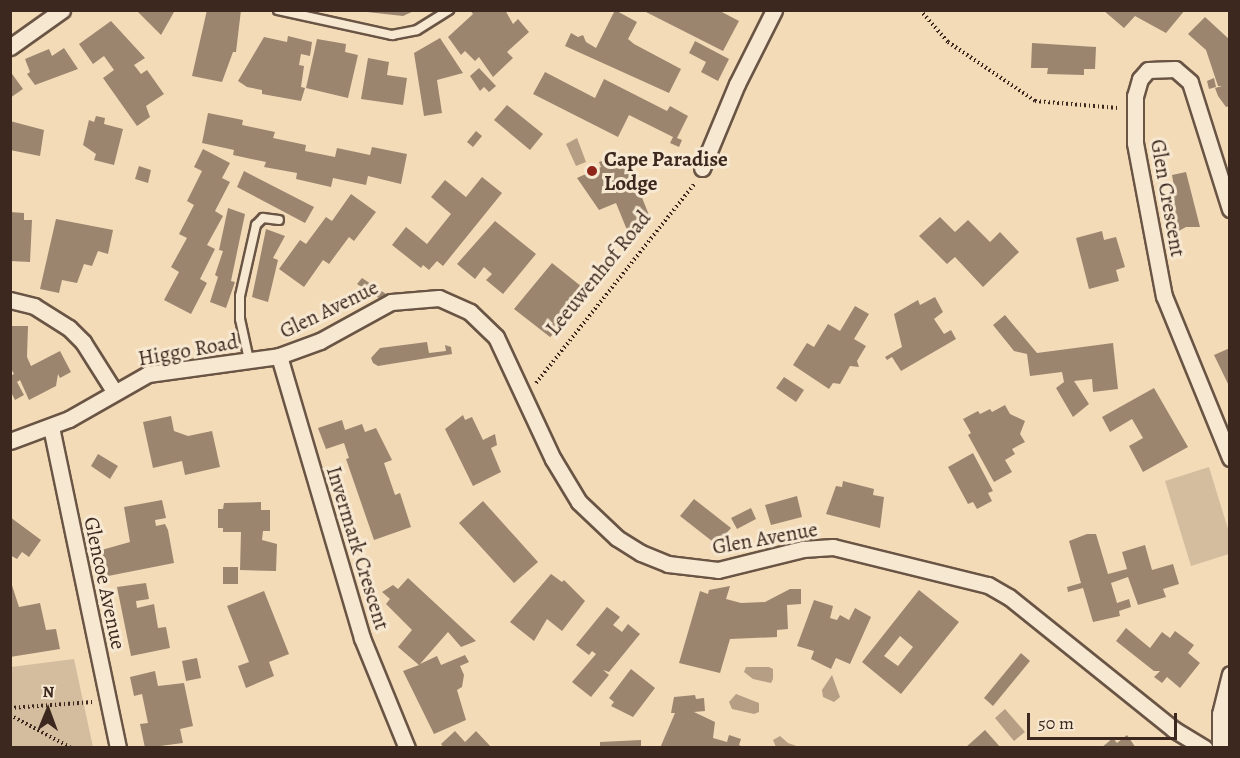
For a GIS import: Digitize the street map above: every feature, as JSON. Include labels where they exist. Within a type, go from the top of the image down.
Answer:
[{"type":"street","points":[[10,47],[62,10]]},
{"type":"street","points":[[702,168],[737,84],[774,10]]},
{"type":"street","name":"Glen Crescent","points":[[1223,162],[1190,82],[1180,72],[1169,68],[1148,70],[1137,85],[1133,109],[1136,153],[1164,296],[1230,458]]},
{"type":"street","points":[[1223,162],[1230,209]]},
{"type":"street","name":"Glen Avenue","points":[[279,356],[320,341],[391,302],[438,298],[453,303],[485,324],[505,351],[553,459],[579,502],[617,538],[641,553],[668,564],[718,570],[803,549],[833,547],[988,585],[1009,597],[1173,729],[1205,747]]},
{"type":"street","points":[[10,300],[34,306],[69,328],[83,342],[114,391]]},
{"type":"street","name":"Higgo Road","points":[[10,441],[51,427],[148,374],[279,356]]},
{"type":"street","name":"Invermark Crescent","points":[[279,356],[360,629],[407,747]]},
{"type":"street","name":"Glencoe Avenue","points":[[51,427],[118,747]]},
{"type":"street","points":[[1220,747],[1220,714],[1230,674]]},
{"type":"lane","points":[[278,10],[392,35],[417,30],[449,10]]},
{"type":"lane","points":[[249,360],[240,319],[240,296],[256,225],[263,218],[279,220]]},
{"type":"path","points":[[920,10],[948,42],[1035,100],[1133,109]]},
{"type":"path","name":"Leeuwenhof Road","points":[[525,397],[693,187],[702,168]]},
{"type":"path","points":[[10,708],[108,700]]},
{"type":"path","points":[[10,715],[70,747]]},
{"type":"shaded area","points":[[577,138],[586,162],[576,166],[566,144]]},
{"type":"shaded area","points":[[1209,467],[1229,532],[1229,554],[1191,566],[1165,481]]},
{"type":"shaded area","points":[[74,659],[93,747],[11,747],[11,667]]},
{"type":"shaded area","points":[[746,667],[773,669],[771,683],[753,679],[744,672]]},
{"type":"shaded area","points":[[832,675],[840,697],[834,702],[823,697],[822,690]]},
{"type":"shaded area","points":[[736,694],[759,703],[759,712],[754,714],[732,709],[729,702]]},
{"type":"shaded area","points":[[1005,709],[1025,732],[1014,741],[995,718]]},
{"type":"shaded area","points":[[780,736],[788,743],[799,747],[776,747],[773,740]]},
{"type":"building","points":[[136,10],[171,10],[174,12],[161,35]]},
{"type":"building","points":[[207,10],[241,10],[236,52],[233,52],[222,82],[192,76]]},
{"type":"building","points":[[416,10],[403,16],[367,12]]},
{"type":"building","points":[[470,10],[505,10],[513,24],[518,19],[529,32],[507,52],[513,58],[493,77],[479,57],[475,61],[465,51],[461,55],[448,37],[473,14]]},
{"type":"building","points":[[615,10],[637,22],[628,39],[681,69],[669,93],[565,46],[571,33],[578,37],[583,35],[586,42],[596,48]]},
{"type":"building","points":[[642,10],[718,10],[739,21],[723,51]]},
{"type":"building","points":[[1103,10],[1185,10],[1166,33],[1135,16],[1124,28]]},
{"type":"building","points":[[1205,17],[1230,40],[1230,106],[1226,107],[1218,96],[1215,88],[1222,86],[1218,86],[1206,50],[1188,34]]},
{"type":"building","points":[[111,21],[145,58],[134,65],[141,74],[147,70],[164,94],[146,106],[150,117],[137,126],[103,78],[114,70],[104,56],[93,64],[79,44]]},
{"type":"building","points":[[288,36],[312,42],[310,56],[301,54],[299,65],[304,66],[301,87],[305,88],[301,101],[262,94],[262,90],[247,87],[238,81],[264,37],[287,42]]},
{"type":"building","points":[[440,38],[463,73],[437,80],[442,113],[424,116],[414,53]]},
{"type":"building","points":[[317,39],[346,44],[345,52],[358,55],[348,98],[306,88]]},
{"type":"building","points":[[695,41],[729,59],[718,81],[701,72],[706,62],[689,53]]},
{"type":"building","points":[[1032,43],[1096,47],[1095,69],[1084,69],[1084,75],[1047,74],[1048,68],[1031,68]]},
{"type":"building","points":[[64,48],[78,69],[35,85],[27,74],[30,72],[25,59],[49,49],[52,56]]},
{"type":"building","points":[[368,58],[389,62],[387,75],[407,78],[403,105],[361,99]]},
{"type":"building","points":[[479,68],[496,86],[489,92],[484,87],[480,91],[470,76]]},
{"type":"building","points":[[10,71],[23,89],[10,98]]},
{"type":"building","points":[[545,72],[595,98],[604,79],[667,111],[670,106],[688,116],[677,138],[682,140],[679,147],[670,143],[673,137],[629,115],[618,137],[533,94]]},
{"type":"building","points":[[1214,78],[1216,87],[1209,89],[1207,81]]},
{"type":"building","points":[[507,105],[543,134],[530,150],[494,120]]},
{"type":"building","points":[[208,113],[243,120],[242,125],[275,132],[273,138],[306,145],[305,151],[335,157],[337,148],[370,155],[372,147],[407,154],[401,184],[368,176],[366,185],[333,178],[331,187],[296,179],[297,173],[264,167],[266,162],[233,155],[234,150],[202,143]]},
{"type":"building","points":[[96,116],[105,118],[104,124],[123,129],[114,165],[94,160],[96,154],[83,145],[89,120],[94,122]]},
{"type":"building","points":[[10,121],[44,130],[40,156],[10,150]]},
{"type":"building","points":[[476,131],[482,136],[473,147],[467,142]]},
{"type":"building","points":[[203,149],[230,163],[222,178],[230,182],[215,211],[223,216],[207,245],[215,249],[200,279],[207,283],[191,314],[164,300],[179,272],[171,267],[187,238],[179,234],[194,205],[187,201],[202,171],[194,167]]},
{"type":"building","points":[[609,158],[611,164],[626,158],[649,215],[635,221],[637,226],[627,230],[616,203],[599,210],[577,178],[601,167],[599,162]]},
{"type":"building","points":[[139,166],[151,170],[148,183],[135,179]]},
{"type":"building","points":[[244,171],[314,207],[305,223],[237,187]]},
{"type":"building","points":[[1186,172],[1200,227],[1186,227],[1177,232],[1170,193],[1175,192],[1172,175]]},
{"type":"building","points":[[482,177],[502,193],[443,266],[437,261],[429,270],[423,265],[421,268],[392,245],[406,227],[427,244],[451,214],[431,197],[445,180],[466,197]]},
{"type":"building","points":[[351,194],[376,212],[354,241],[349,237],[329,264],[323,260],[304,287],[279,269],[300,240],[306,244],[326,217],[332,221]]},
{"type":"building","points":[[228,208],[245,214],[231,281],[235,282],[226,308],[210,302],[218,277],[215,275],[223,251],[219,250]]},
{"type":"building","points":[[10,212],[24,213],[24,220],[32,220],[30,262],[10,261]]},
{"type":"building","points":[[940,217],[955,232],[968,220],[990,242],[1000,232],[1019,252],[983,287],[955,257],[947,264],[919,236]]},
{"type":"building","points":[[56,219],[113,230],[108,254],[98,251],[92,266],[84,264],[77,283],[62,280],[59,293],[40,289]]},
{"type":"building","points":[[495,221],[536,254],[503,294],[486,280],[492,274],[484,267],[475,279],[457,264]]},
{"type":"building","points":[[266,229],[285,236],[273,258],[278,260],[268,302],[252,297]]},
{"type":"building","points":[[1102,231],[1104,240],[1116,237],[1125,267],[1116,270],[1119,281],[1089,289],[1076,238]]},
{"type":"building","points":[[552,263],[587,291],[583,296],[586,299],[572,310],[575,313],[560,324],[564,326],[550,337],[514,309]]},
{"type":"building","points":[[362,278],[386,294],[382,300],[357,284]]},
{"type":"building","points":[[935,297],[943,312],[934,319],[944,334],[951,330],[956,339],[901,371],[892,357],[887,360],[885,357],[902,347],[894,314],[918,300],[920,305]]},
{"type":"building","points":[[855,306],[869,314],[854,339],[866,346],[857,361],[859,367],[850,366],[840,384],[833,383],[829,389],[793,365],[807,343],[814,347],[828,324],[840,331]]},
{"type":"building","points":[[1005,315],[1037,353],[1113,343],[1118,389],[1093,392],[1092,379],[1074,381],[1089,404],[1073,417],[1056,388],[1064,382],[1062,372],[1030,376],[1027,354],[1014,351],[993,325]]},
{"type":"building","points":[[10,326],[28,326],[27,357],[31,366],[60,351],[71,372],[60,378],[58,374],[56,386],[29,400],[20,380],[17,382],[24,395],[15,400],[10,390],[10,376],[14,374],[10,367]]},
{"type":"building","points":[[427,342],[429,353],[446,351],[445,345],[451,347],[452,354],[378,366],[371,358],[380,348]]},
{"type":"building","points":[[1230,348],[1230,388],[1214,355]]},
{"type":"building","points":[[784,377],[804,390],[796,402],[776,388]]},
{"type":"building","points":[[1154,388],[1188,447],[1143,472],[1129,446],[1143,438],[1132,419],[1110,432],[1102,417]]},
{"type":"building","points":[[1005,405],[1010,414],[1025,421],[1020,434],[1025,442],[1012,449],[1015,454],[1005,460],[1012,472],[994,482],[968,435],[971,433],[963,419],[978,411],[980,414],[990,409],[992,412]]},
{"type":"building","points":[[463,415],[465,420],[472,417],[483,440],[495,434],[497,445],[491,448],[501,472],[473,486],[445,429]]},
{"type":"building","points":[[171,416],[174,431],[188,436],[212,431],[220,467],[185,475],[182,461],[153,468],[143,422]]},
{"type":"building","points":[[342,420],[345,430],[362,424],[365,432],[376,428],[392,460],[384,463],[395,495],[400,493],[411,527],[374,540],[346,459],[349,458],[344,443],[326,449],[318,428]]},
{"type":"building","points":[[973,453],[993,491],[988,493],[992,501],[977,509],[973,502],[968,504],[948,467]]},
{"type":"building","points":[[98,454],[118,466],[110,479],[91,466]]},
{"type":"building","points":[[843,481],[874,489],[873,495],[884,497],[880,528],[826,514],[836,486],[842,487]]},
{"type":"building","points":[[797,496],[802,517],[771,525],[765,505]]},
{"type":"building","points":[[694,499],[731,528],[717,545],[680,516]]},
{"type":"building","points":[[162,500],[166,518],[155,520],[156,526],[165,524],[168,530],[174,563],[103,577],[98,551],[130,542],[124,507]]},
{"type":"building","points":[[483,501],[538,562],[514,583],[459,523]]},
{"type":"building","points":[[261,502],[261,510],[270,510],[270,531],[263,531],[262,540],[277,544],[276,571],[240,570],[241,532],[223,532],[223,528],[218,528],[218,509],[223,509],[224,503]]},
{"type":"building","points":[[751,508],[756,519],[737,529],[731,518]]},
{"type":"building","points":[[10,517],[41,540],[29,557],[22,552],[17,559],[10,555]]},
{"type":"building","points":[[1087,534],[1096,534],[1108,574],[1127,569],[1122,552],[1145,545],[1152,570],[1173,564],[1179,584],[1163,589],[1166,597],[1138,605],[1128,577],[1111,583],[1117,603],[1129,599],[1131,607],[1119,611],[1120,616],[1093,622],[1083,588],[1068,592],[1067,587],[1081,583],[1069,541]]},
{"type":"building","points":[[223,567],[238,567],[238,584],[223,584]]},
{"type":"building","points":[[551,574],[562,582],[564,580],[585,601],[562,631],[547,619],[534,641],[510,622]]},
{"type":"building","points":[[408,578],[476,641],[461,647],[448,632],[420,664],[437,656],[441,665],[465,655],[469,662],[460,666],[464,675],[462,687],[457,690],[466,720],[434,734],[403,671],[419,665],[398,647],[412,630],[386,604],[390,599],[382,592],[393,585],[398,589]]},
{"type":"building","points":[[10,579],[19,607],[40,603],[46,630],[56,629],[60,649],[10,657]]},
{"type":"building","points":[[146,583],[149,599],[136,601],[137,608],[154,604],[158,628],[166,627],[170,648],[131,656],[117,587]]},
{"type":"building","points":[[730,586],[726,599],[741,603],[765,602],[790,589],[801,589],[801,604],[787,605],[788,629],[777,630],[777,637],[730,639],[720,673],[679,663],[700,591],[708,594],[709,590]]},
{"type":"building","points":[[919,590],[959,622],[901,694],[862,662]],"holes":[[[900,636],[913,647],[898,666],[884,656]]]},
{"type":"building","points":[[264,591],[289,654],[269,662],[274,676],[246,688],[238,666],[249,662],[227,606]]},
{"type":"building","points":[[814,600],[833,606],[830,618],[837,620],[840,615],[849,620],[855,608],[871,617],[850,664],[836,658],[831,669],[811,659],[814,651],[797,646]]},
{"type":"building","points":[[607,607],[620,617],[613,625],[622,632],[628,624],[640,634],[609,672],[603,670],[609,675],[591,697],[572,682],[596,654],[592,651],[589,655],[576,645]]},
{"type":"building","points":[[1126,628],[1150,648],[1162,632],[1170,638],[1175,631],[1194,645],[1188,653],[1200,663],[1180,688],[1167,677],[1162,683],[1154,677],[1160,671],[1154,671],[1116,641]]},
{"type":"building","points":[[1021,653],[1030,661],[993,706],[984,698]]},
{"type":"building","points":[[197,658],[201,678],[186,681],[182,661]]},
{"type":"building","points":[[631,669],[655,688],[633,717],[611,706],[614,702],[609,698]]},
{"type":"building","points":[[155,671],[158,686],[184,683],[193,726],[180,729],[183,743],[145,748],[140,724],[148,723],[142,694],[134,696],[130,677]]},
{"type":"building","points":[[695,695],[696,699],[704,698],[705,711],[694,712],[715,722],[713,738],[727,742],[729,735],[741,739],[739,745],[745,748],[660,748],[675,713],[671,713],[674,697]]},
{"type":"building","points":[[985,730],[1001,748],[965,748]]},
{"type":"building","points":[[455,731],[465,742],[476,731],[492,748],[444,748],[441,744]]},
{"type":"building","points":[[1127,735],[1136,748],[1101,748],[1113,738],[1117,743]]},
{"type":"building","points":[[641,740],[641,748],[600,748],[600,742]]},
{"type":"place","name":"Cape Paradise Lodge","points":[[592,171]]}]
